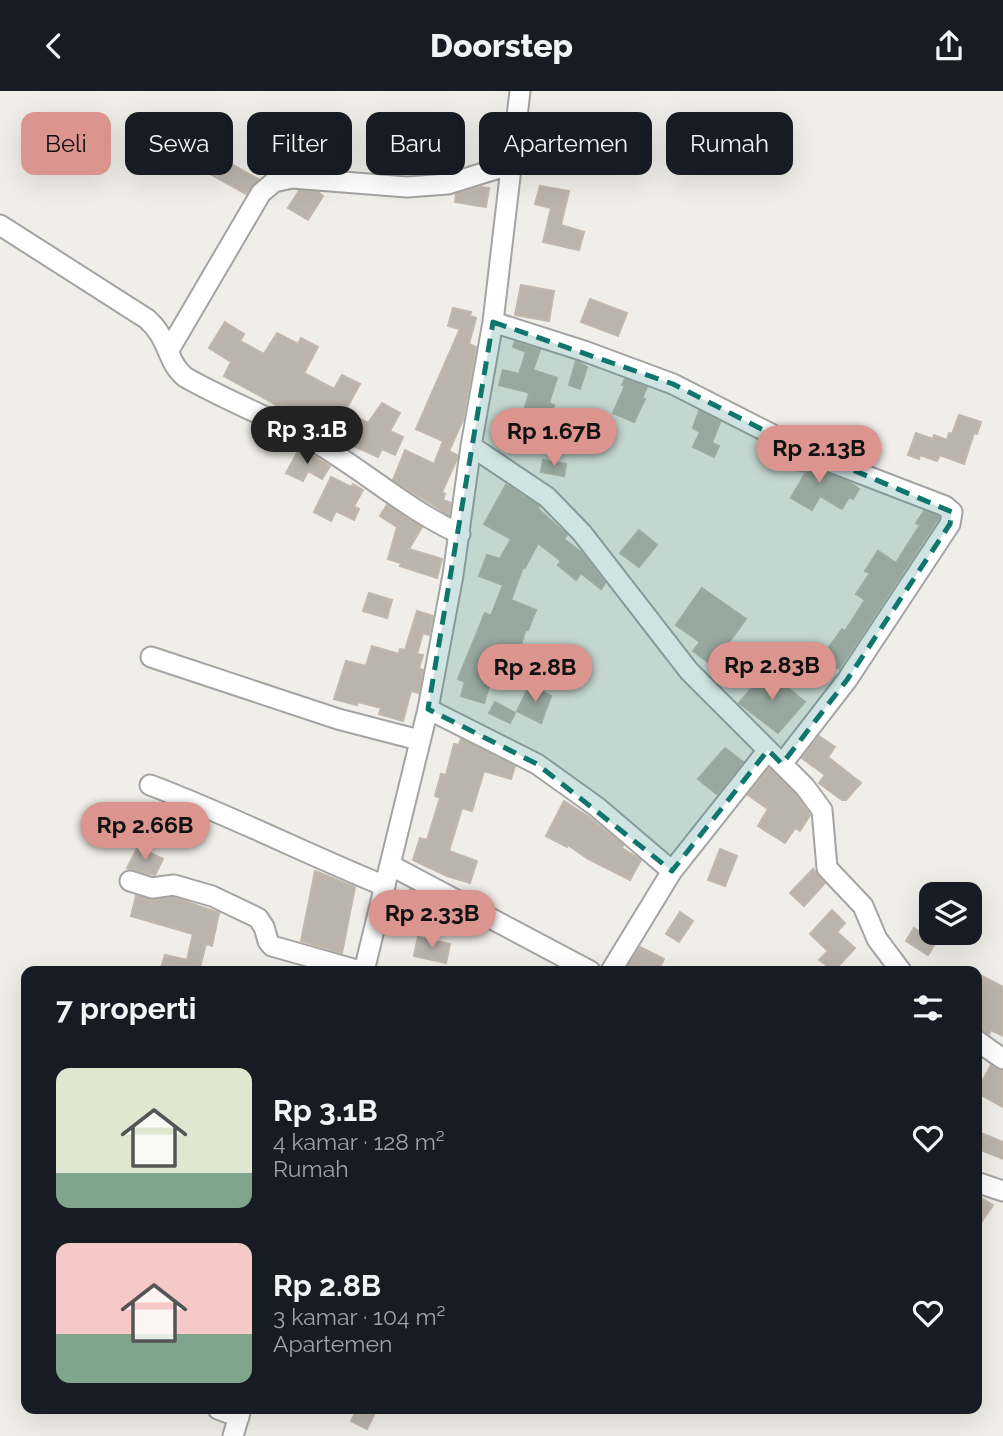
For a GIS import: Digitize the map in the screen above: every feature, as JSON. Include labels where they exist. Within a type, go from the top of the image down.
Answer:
[{"type":"street","points":[[518,112],[520,91]]},
{"type":"street","points":[[169,350],[261,193],[274,181],[292,178],[407,187],[448,184],[479,174]]},
{"type":"street","points":[[363,966],[428,709],[460,534],[471,446],[493,322],[511,175]]},
{"type":"street","points":[[0,225],[157,327],[175,367],[185,377],[312,440],[395,498],[430,520],[460,534]]},
{"type":"street","points":[[493,322],[584,351],[673,384],[787,442],[945,506],[952,512],[950,524],[847,680],[672,871],[614,966]]},
{"type":"street","points":[[471,446],[547,497],[582,533],[689,671],[806,787],[822,810],[827,868],[863,906],[877,939],[897,966]]},
{"type":"street","points":[[151,657],[338,719],[419,740]]},
{"type":"street","points":[[428,709],[537,764],[597,807],[672,871]]},
{"type":"street","points":[[150,785],[237,820],[314,857],[385,886]]},
{"type":"street","points":[[390,865],[581,966]]},
{"type":"street","points":[[130,881],[152,888],[174,885],[212,896],[258,918],[272,946],[344,966]]},
{"type":"street","points":[[982,1043],[1003,1059]]},
{"type":"street","points":[[982,1184],[1003,1191]]},
{"type":"highlighted area","points":[[493,322],[673,384],[787,442],[952,512],[950,524],[847,680],[782,764],[768,750],[672,871],[537,764],[428,709]]},
{"type":"building","points":[[233,165],[258,179],[246,194],[212,175],[233,175]]},
{"type":"building","points":[[540,186],[569,191],[561,225],[584,232],[579,250],[543,242],[551,208],[535,204]]},
{"type":"building","points":[[481,187],[489,188],[486,207],[455,202],[456,194]]},
{"type":"building","points":[[299,191],[318,192],[323,196],[308,220],[288,208]]},
{"type":"building","points":[[521,285],[554,291],[549,321],[515,315]]},
{"type":"building","points":[[590,299],[627,313],[618,336],[581,322]]},
{"type":"building","points":[[453,308],[471,312],[470,316],[476,318],[469,344],[476,347],[463,420],[449,451],[457,455],[457,459],[442,492],[445,494],[443,500],[451,503],[449,515],[393,480],[405,450],[434,464],[443,441],[416,429],[460,329],[448,326]]},
{"type":"building","points":[[225,322],[244,334],[240,341],[264,354],[277,333],[298,344],[301,338],[318,347],[304,373],[334,389],[342,375],[360,384],[345,411],[368,423],[382,403],[400,413],[390,431],[403,437],[395,455],[382,449],[378,457],[331,431],[329,436],[312,426],[314,421],[282,404],[280,407],[224,376],[231,362],[209,348]]},
{"type":"building","points":[[515,342],[540,350],[533,370],[557,378],[549,403],[554,405],[547,427],[521,419],[529,394],[527,392],[499,385],[503,370],[519,374],[526,352],[513,347]]},
{"type":"building","points":[[576,361],[587,367],[580,389],[569,385]]},
{"type":"building","points":[[625,379],[647,387],[642,398],[645,399],[634,422],[613,413],[625,386],[622,385]]},
{"type":"building","points":[[699,411],[720,422],[712,443],[719,446],[714,457],[693,447],[700,432],[693,428]]},
{"type":"building","points":[[959,415],[981,422],[977,434],[974,433],[964,464],[940,455],[937,461],[920,455],[919,459],[908,455],[916,433],[933,439],[934,435],[947,440]]},
{"type":"building","points":[[853,429],[876,434],[874,459],[849,455]]},
{"type":"building","points":[[300,448],[330,466],[322,479],[308,471],[303,481],[286,473]]},
{"type":"building","points":[[783,453],[859,489],[853,499],[849,497],[842,509],[820,496],[812,510],[791,498],[806,472],[780,467]]},
{"type":"building","points":[[543,460],[566,464],[564,476],[541,472]]},
{"type":"building","points":[[331,477],[363,490],[354,506],[359,509],[354,520],[336,511],[331,521],[314,512]]},
{"type":"building","points":[[506,485],[539,506],[538,509],[567,535],[564,539],[582,553],[605,583],[601,589],[581,573],[576,580],[558,565],[561,561],[538,543],[525,568],[523,567],[511,600],[536,610],[528,630],[526,629],[513,669],[496,664],[484,703],[461,696],[465,682],[458,679],[485,613],[491,616],[503,585],[479,576],[487,555],[500,559],[511,539],[484,524]]},
{"type":"building","points":[[387,505],[422,527],[409,549],[442,559],[437,578],[400,566],[401,563],[388,559],[397,527],[380,516]]},
{"type":"building","points":[[924,511],[939,517],[839,669],[822,657],[842,629],[845,631],[865,600],[856,594],[870,573],[865,571],[878,551],[896,563],[920,525],[916,523]]},
{"type":"building","points":[[639,530],[657,545],[639,567],[620,553]]},
{"type":"building","points":[[702,588],[746,619],[712,665],[693,651],[700,642],[676,625]]},
{"type":"building","points":[[369,593],[392,600],[387,618],[363,611]]},
{"type":"building","points":[[417,611],[433,616],[429,635],[423,633],[417,654],[423,655],[419,668],[423,670],[419,693],[411,691],[403,721],[379,714],[381,708],[334,699],[346,661],[366,666],[372,646],[399,654],[400,649],[405,650]]},
{"type":"building","points":[[766,671],[805,702],[778,733],[739,703]]},
{"type":"building","points":[[530,685],[551,696],[541,723],[517,711]]},
{"type":"building","points":[[495,702],[515,713],[510,723],[489,713]]},
{"type":"building","points":[[819,736],[835,747],[828,757],[861,783],[846,800],[842,800],[819,783],[825,775],[802,758]]},
{"type":"building","points":[[461,739],[515,766],[511,779],[484,771],[472,811],[462,808],[449,851],[477,861],[470,883],[447,876],[413,860],[420,838],[427,840],[440,798],[435,796],[441,774],[446,775],[454,744],[459,745]]},
{"type":"building","points":[[725,748],[743,762],[717,794],[698,779]]},
{"type":"building","points":[[769,768],[796,795],[810,815],[800,831],[795,828],[785,843],[758,826],[768,809],[748,795]]},
{"type":"building","points":[[564,801],[589,817],[623,845],[622,848],[641,860],[630,880],[588,859],[568,845],[567,847],[546,836]]},
{"type":"building","points":[[138,847],[163,859],[155,875],[127,868]]},
{"type":"building","points":[[720,849],[737,856],[725,886],[708,880]]},
{"type":"building","points":[[813,869],[825,883],[804,906],[790,893]]},
{"type":"building","points":[[315,871],[355,887],[342,953],[301,941]]},
{"type":"building","points":[[410,890],[431,901],[417,933],[396,924]]},
{"type":"building","points":[[136,896],[153,900],[173,897],[219,913],[212,946],[206,944],[200,966],[162,966],[165,955],[187,960],[193,934],[131,916]]},
{"type":"building","points":[[832,910],[845,923],[837,932],[855,948],[839,966],[827,966],[819,960],[828,951],[810,934]]},
{"type":"building","points":[[680,912],[693,921],[679,942],[666,934]]},
{"type":"building","points":[[914,928],[919,931],[919,945],[934,945],[928,955],[906,941]]},
{"type":"building","points":[[418,937],[450,944],[446,963],[414,956]]},
{"type":"building","points":[[640,947],[664,959],[660,966],[628,966]]},
{"type":"building","points":[[982,976],[1003,987],[1003,1036],[991,1030],[989,1034],[982,1031]]},
{"type":"building","points":[[991,1065],[1003,1071],[1003,1107],[982,1095],[982,1081]]},
{"type":"building","points":[[982,1133],[1003,1142],[1003,1159],[982,1150]]},
{"type":"building","points":[[982,1199],[993,1205],[982,1221]]},
{"type":"building","points":[[354,1414],[374,1414],[367,1429],[351,1421]]}]
